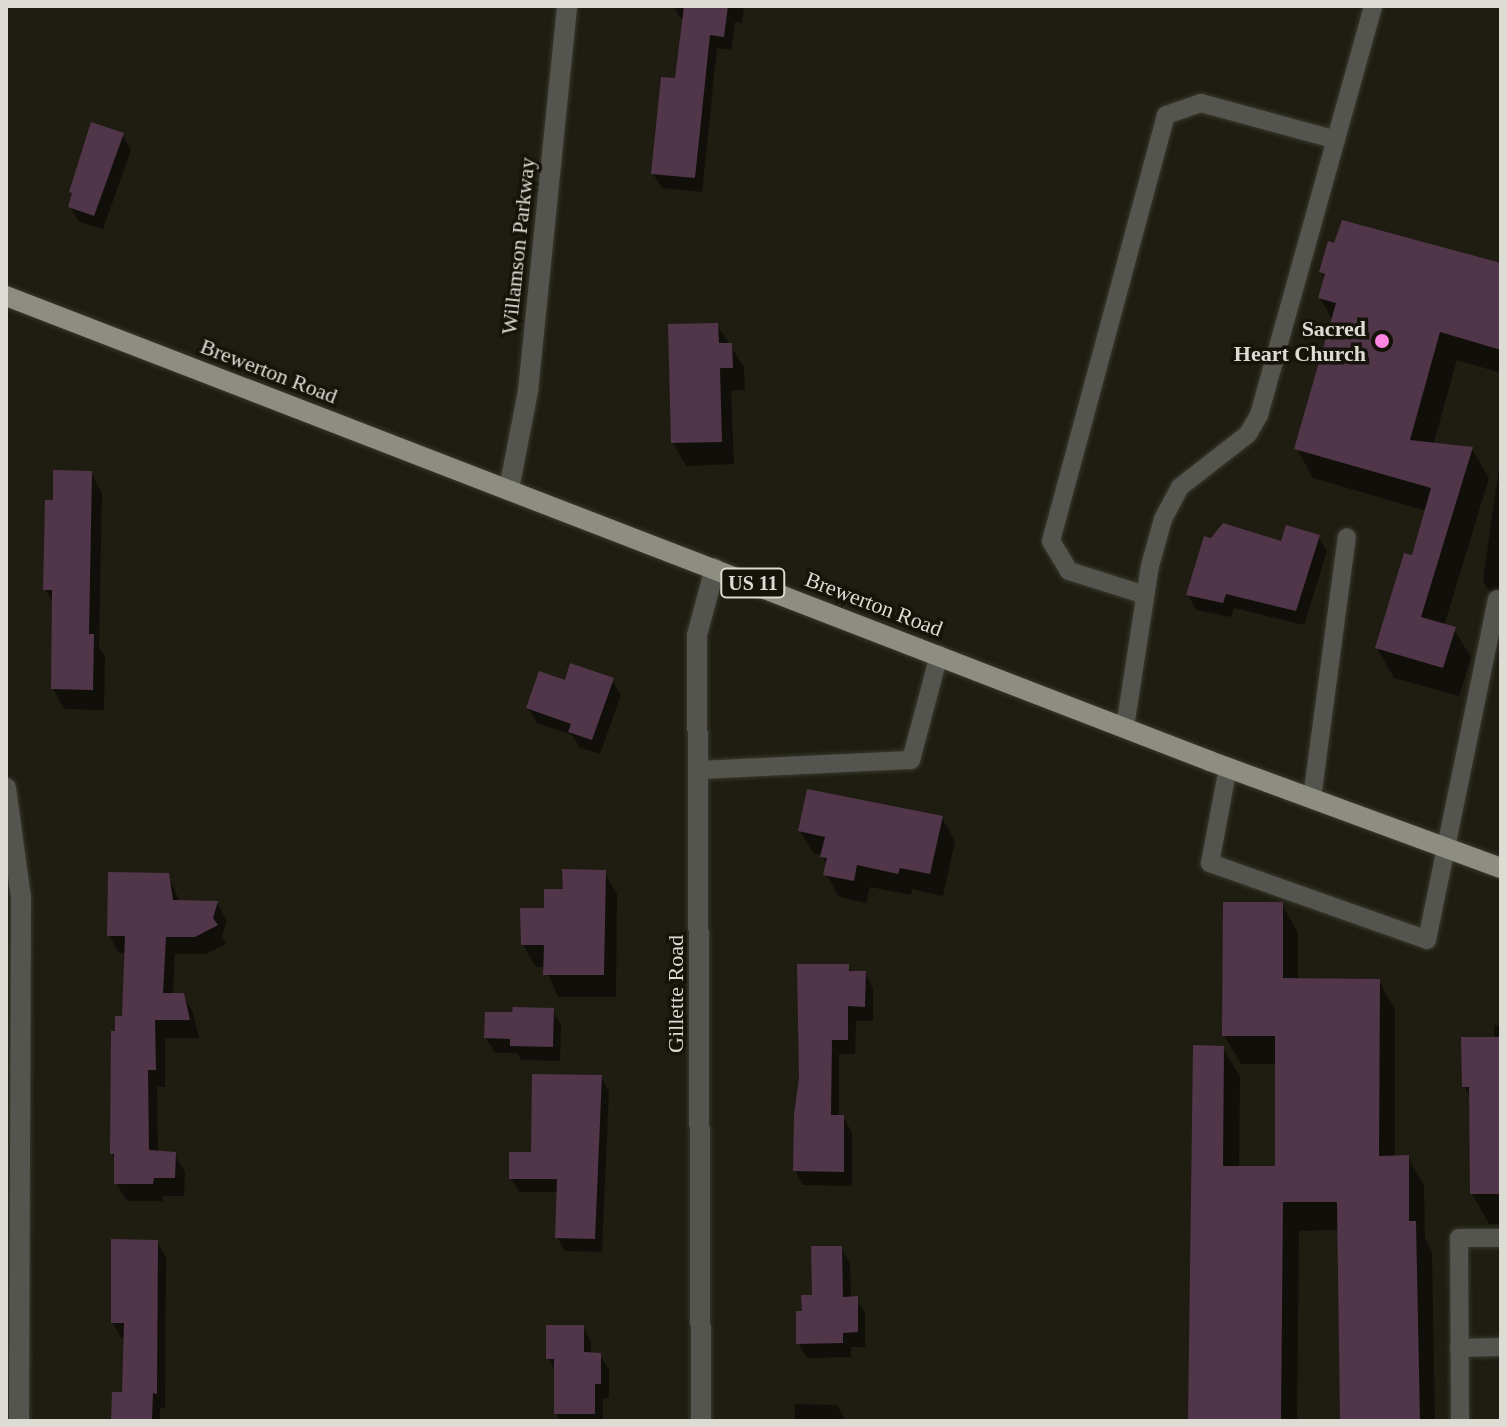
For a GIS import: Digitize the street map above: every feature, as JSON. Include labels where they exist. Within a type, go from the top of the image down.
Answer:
[{"type":"main road","name":"Brewerton Road","points":[[6,296],[1228,767],[1501,868]]},
{"type":"street","name":"Willamson Parkway","points":[[509,489],[528,391],[567,6]]},
{"type":"street","name":"Gillette Road","points":[[701,1421],[697,635],[715,568]]},
{"type":"street","points":[[6,788],[21,897],[13,986],[19,1421]]},
{"type":"lane","points":[[1125,727],[1145,595],[1163,519],[1180,487],[1248,434],[1259,415],[1373,6]]},
{"type":"lane","points":[[1145,595],[1069,571],[1051,541],[1166,115],[1201,103],[1336,140]]},
{"type":"lane","points":[[1312,798],[1347,537]]},
{"type":"lane","points":[[1228,767],[1210,863],[1427,940],[1497,599]]},
{"type":"lane","points":[[698,770],[911,760],[939,655]]},
{"type":"lane","points":[[1460,1421],[1459,1238],[1501,1238]]},
{"type":"lane","points":[[1459,1348],[1501,1347]]},
{"type":"building","points":[[684,6],[728,6],[724,37],[710,35],[695,178],[651,174],[661,77],[675,78]]},
{"type":"building","points":[[91,122],[124,133],[94,216],[68,207],[72,193],[69,192]]},
{"type":"building","name":"Sacred Heart Church","points":[[1342,220],[1501,263],[1501,350],[1440,332],[1410,440],[1473,447],[1421,617],[1456,627],[1443,668],[1375,648],[1404,553],[1412,555],[1431,488],[1294,449],[1336,303],[1318,298],[1325,274],[1319,272],[1328,241],[1334,243]]},
{"type":"building","points":[[718,323],[719,343],[732,343],[733,368],[720,368],[722,442],[671,443],[668,324]]},
{"type":"building","points":[[53,470],[92,471],[89,634],[94,634],[93,690],[51,689],[52,590],[43,590],[45,500],[53,500]]},
{"type":"building","points":[[1223,523],[1281,541],[1286,525],[1320,535],[1296,611],[1226,594],[1223,603],[1186,595],[1204,536],[1211,538]]},
{"type":"building","points":[[570,663],[614,678],[592,740],[568,732],[571,724],[526,708],[539,671],[565,680]]},
{"type":"building","points":[[807,789],[943,816],[930,874],[900,868],[898,874],[857,865],[854,881],[823,875],[827,858],[820,857],[825,837],[798,831]]},
{"type":"building","points":[[562,869],[606,870],[604,975],[543,975],[544,945],[521,945],[520,908],[544,908],[544,889],[563,889]]},
{"type":"building","points":[[108,872],[169,873],[173,900],[218,901],[213,918],[218,925],[195,937],[166,937],[163,993],[184,993],[190,1020],[155,1020],[156,1070],[148,1070],[149,1150],[176,1152],[175,1178],[154,1178],[153,1184],[114,1184],[114,1154],[110,1154],[111,1031],[115,1031],[115,1016],[122,1016],[125,936],[107,936]]},
{"type":"building","points":[[1223,902],[1283,902],[1283,978],[1380,979],[1379,1156],[1409,1155],[1409,1221],[1416,1221],[1420,1421],[1340,1421],[1337,1202],[1283,1202],[1281,1421],[1188,1421],[1193,1045],[1224,1046],[1223,1166],[1275,1166],[1275,1036],[1222,1036]]},
{"type":"building","points":[[797,964],[849,964],[849,971],[866,971],[865,1007],[848,1006],[848,1040],[832,1040],[831,1115],[844,1115],[844,1172],[793,1171],[794,1115],[799,1078]]},
{"type":"building","points":[[513,1007],[554,1008],[553,1047],[510,1046],[510,1039],[484,1038],[485,1012],[512,1012]]},
{"type":"building","points":[[1461,1037],[1501,1037],[1501,1194],[1470,1194],[1469,1087],[1462,1087]]},
{"type":"building","points":[[532,1074],[602,1075],[595,1239],[555,1238],[557,1179],[509,1179],[509,1152],[531,1152]]},
{"type":"building","points":[[111,1239],[158,1240],[157,1394],[153,1393],[152,1421],[111,1421],[112,1392],[122,1392],[124,1323],[111,1323]]},
{"type":"building","points":[[811,1246],[842,1246],[843,1297],[858,1296],[858,1332],[843,1333],[843,1343],[796,1344],[796,1311],[802,1311],[801,1295],[812,1295]]},
{"type":"building","points":[[546,1325],[584,1325],[584,1352],[601,1353],[601,1384],[595,1384],[595,1414],[554,1414],[554,1359],[546,1359]]},
{"type":"place","name":"Sacred Heart Church","points":[[1382,341]]}]
